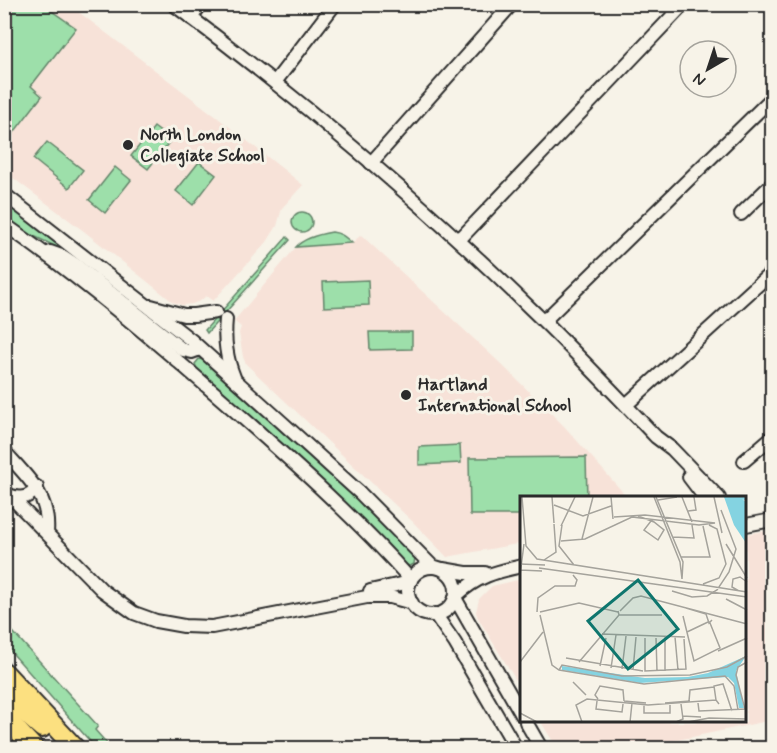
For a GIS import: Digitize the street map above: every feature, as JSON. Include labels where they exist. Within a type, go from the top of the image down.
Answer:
[{"type":"highway","points":[[4,672],[75,748]]},
{"type":"highway","points":[[4,695],[66,748]]},
{"type":"highway","points":[[4,716],[34,748]]},
{"type":"street","points":[[173,4],[275,82],[459,240],[544,321],[656,437],[672,449],[717,496]]},
{"type":"street","points":[[191,18],[201,4]]},
{"type":"street","points":[[275,82],[335,4]]},
{"type":"street","points":[[371,163],[512,4]]},
{"type":"street","points":[[459,240],[684,4]]},
{"type":"street","points":[[544,321],[772,98]]},
{"type":"street","points":[[741,214],[772,183]]},
{"type":"street","points":[[4,195],[144,303],[187,353],[272,443],[351,518],[411,581]]},
{"type":"street","points":[[4,224],[43,251],[57,254],[70,261],[187,353],[236,380],[438,568],[451,576],[456,590],[455,597],[520,711]]},
{"type":"street","points":[[626,405],[772,272]]},
{"type":"street","points":[[144,303],[184,315],[221,315],[227,355],[236,380]]},
{"type":"street","points":[[744,461],[772,436]]},
{"type":"street","points":[[656,437],[664,450],[704,496]]},
{"type":"street","points":[[4,451],[37,488],[45,506],[47,532]]},
{"type":"street","points":[[4,467],[20,468]]},
{"type":"street","points":[[8,493],[17,498],[25,498],[37,488]]},
{"type":"street","points":[[8,493],[110,596],[134,613],[156,621],[184,626],[212,627],[367,597],[390,597],[412,603],[422,612],[435,614],[447,609],[455,597],[475,580],[489,573]]},
{"type":"street","points":[[747,525],[772,520]]},
{"type":"street","points":[[412,603],[409,591],[411,581],[414,575],[422,569],[438,568],[466,573],[489,573],[520,566]]},
{"type":"street","points":[[127,607],[170,618],[214,619],[380,590],[411,581]]},
{"type":"street","points":[[435,614],[455,643],[516,748]]},
{"type":"street","points":[[527,723],[541,748]]},
{"type":"shaded area","name":"North London Collegiate School","points":[[68,4],[303,185],[282,208],[277,226],[267,242],[213,301],[206,296],[192,304],[182,305],[173,302],[5,172],[5,5]]},
{"type":"shaded area","name":"Hartland International School","points":[[361,235],[499,362],[564,426],[626,496],[520,496],[520,543],[447,557],[246,364],[243,357],[239,333],[241,327],[234,321],[296,247],[352,243]]},
{"type":"shaded area","points":[[772,530],[772,720],[640,748],[557,748],[542,723],[747,723],[747,534]]},
{"type":"shaded area","points":[[520,579],[520,687],[476,612],[479,599],[492,586]]},
{"type":"green space","points":[[4,5],[43,5],[76,28],[31,86],[42,96],[12,135],[5,129]]},
{"type":"green space","points":[[154,127],[171,140],[148,169],[131,156]]},
{"type":"green space","points":[[47,142],[83,170],[69,188],[33,159]]},
{"type":"green space","points":[[199,162],[216,175],[193,205],[176,191]]},
{"type":"green space","points":[[115,167],[131,180],[105,213],[89,200]]},
{"type":"green space","points":[[5,203],[56,238],[174,334],[171,338],[59,248],[23,231],[5,218]]},
{"type":"green space","points":[[302,212],[309,215],[312,222],[309,229],[302,232],[295,229],[292,222],[295,215]]},
{"type":"green space","points":[[332,232],[340,234],[352,243],[296,247],[317,235]]},
{"type":"green space","points":[[287,237],[290,240],[207,333],[205,330]]},
{"type":"green space","points":[[368,280],[369,305],[324,307],[323,282]]},
{"type":"green space","points":[[369,332],[412,332],[412,349],[370,350]]},
{"type":"green space","points":[[199,359],[204,360],[232,383],[286,431],[415,557],[414,564],[406,565],[304,464],[197,369],[195,364]]},
{"type":"green space","points":[[460,445],[461,463],[419,465],[419,447]]},
{"type":"green space","points":[[586,457],[587,496],[520,496],[520,515],[470,515],[469,458]]},
{"type":"green space","points":[[4,622],[98,726],[95,730],[111,748],[96,748],[5,645]]},
{"type":"place","name":"North London Collegiate School","points":[[128,145]]},
{"type":"place","name":"Hartland International School","points":[[406,395]]}]
